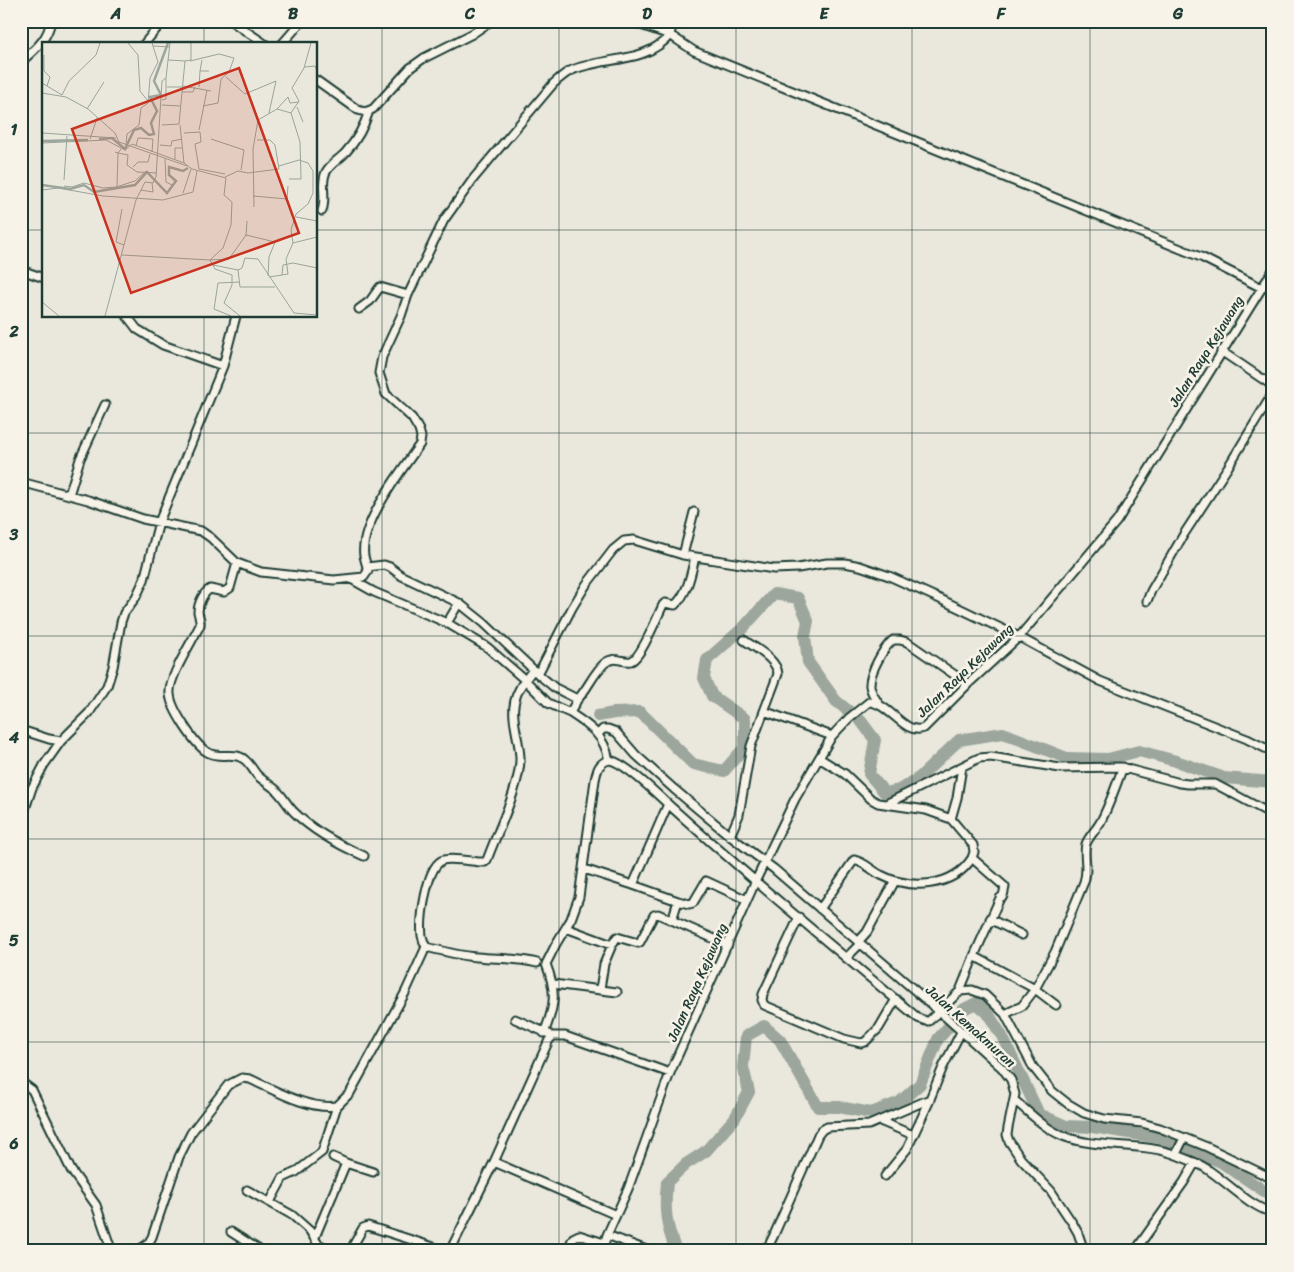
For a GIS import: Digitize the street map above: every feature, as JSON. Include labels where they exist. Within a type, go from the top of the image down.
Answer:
[{"type":"street","points":[[43,42],[47,36],[51,21]]},
{"type":"street","points":[[146,42],[163,21]]},
{"type":"street","points":[[231,21],[262,42]]},
{"type":"street","points":[[284,42],[302,21]]},
{"type":"street","points":[[318,81],[358,110],[369,111],[373,109],[410,68],[424,58],[472,34],[491,21]]},
{"type":"street","points":[[630,21],[670,35],[694,51],[1203,258],[1260,287]]},
{"type":"street","points":[[370,567],[364,555],[370,524],[381,502],[420,444],[421,437],[412,418],[386,394],[379,374],[382,357],[401,316],[408,295],[444,220],[457,200],[554,83],[569,72],[587,65],[654,50],[670,35],[673,21]]},
{"type":"street","points":[[21,62],[42,43]]},
{"type":"street","points":[[322,211],[325,202],[324,186],[327,170],[346,152],[354,141],[364,126],[369,111]]},
{"type":"street","points":[[21,270],[42,277]]},
{"type":"street","name":"Jalan Raya Kejawang","points":[[602,1251],[607,1235],[628,1189],[670,1073],[747,900],[795,798],[832,736],[849,718],[870,702],[878,704],[908,727],[919,730],[924,728],[1019,637],[1117,521],[1260,287],[1273,270]]},
{"type":"street","points":[[359,309],[370,301],[380,287],[408,295]]},
{"type":"street","points":[[128,318],[137,329],[158,342],[223,366]]},
{"type":"street","points":[[21,821],[32,788],[44,765],[61,740],[89,713],[107,686],[113,667],[124,613],[136,597],[144,580],[159,522],[223,366],[235,318]]},
{"type":"street","points":[[1222,351],[1271,384]]},
{"type":"street","points":[[1147,601],[1184,534],[1273,393]]},
{"type":"street","points":[[69,495],[80,459],[105,406]]},
{"type":"street","points":[[21,482],[143,519],[201,531],[238,563],[261,572],[334,580],[364,577],[370,567]]},
{"type":"street","points":[[683,553],[694,512]]},
{"type":"street","points":[[270,1202],[283,1178],[296,1172],[322,1152],[337,1106],[350,1093],[405,993],[426,947],[422,934],[422,918],[425,898],[435,868],[442,860],[487,861],[517,781],[520,756],[512,716],[515,695],[530,675],[586,585],[613,550],[624,541],[634,540],[695,557],[774,569],[798,568],[827,563],[845,563],[860,566],[889,576],[1019,637],[1100,681],[1247,738],[1273,752]]},
{"type":"street","points":[[570,713],[577,700],[604,663],[614,659],[630,661],[634,659],[648,638],[663,605],[666,603],[675,605],[678,603],[687,587],[695,557]]},
{"type":"street","points":[[238,563],[230,588],[224,592],[210,589],[204,593],[198,611],[200,625],[170,686],[170,699],[186,728],[209,754],[244,758],[257,775],[275,789],[286,804],[306,823],[339,845],[364,856]]},
{"type":"street","points":[[370,567],[384,564],[409,580],[458,605],[484,623],[530,675],[548,703],[570,713],[597,734],[606,748],[608,760]]},
{"type":"street","points":[[351,579],[374,592],[449,621],[530,675],[577,700]]},
{"type":"street","points":[[449,621],[458,605]]},
{"type":"street","points":[[730,836],[735,826],[742,799],[751,746],[778,674],[778,669],[773,662],[744,640]]},
{"type":"street","points":[[878,704],[872,694],[870,685],[872,676],[883,651],[893,640],[907,642],[968,684]]},
{"type":"street","points":[[764,711],[832,736]]},
{"type":"street","name":"Jalan Kemakmuran","points":[[597,734],[608,728],[616,732],[642,760],[730,836],[820,909],[940,1012],[1008,1074],[1015,1094],[1007,1135],[1009,1141],[1021,1159],[1052,1191],[1078,1233],[1084,1251]]},
{"type":"street","points":[[21,730],[48,740],[61,740]]},
{"type":"street","points":[[819,758],[845,774],[871,799],[883,804],[978,758],[991,756],[1060,768],[1123,767],[1188,784],[1215,784],[1273,815]]},
{"type":"street","points":[[544,1033],[553,1006],[553,984],[546,964],[576,907],[584,869],[597,772],[601,763],[608,760],[617,763],[650,787],[799,918],[923,1021],[929,1021],[959,993],[966,990],[985,995],[1005,1014],[1033,1067],[1052,1090],[1066,1103],[1084,1113],[1104,1119],[1142,1123],[1160,1128],[1183,1140],[1273,1177]]},
{"type":"street","points":[[951,819],[957,798],[962,767]]},
{"type":"street","points":[[1005,1014],[1022,1006],[1035,989],[1055,952],[1087,873],[1087,841],[1097,830],[1123,767]]},
{"type":"street","points":[[820,909],[854,860],[860,861],[880,875],[913,885],[932,883],[957,874],[965,868],[972,858],[974,852],[973,845],[951,819],[926,810],[901,807],[888,803]]},
{"type":"street","points":[[633,885],[668,804]]},
{"type":"street","points":[[959,993],[990,919],[1000,898],[1003,896],[1005,887],[972,858]]},
{"type":"street","points":[[584,869],[690,904],[693,903],[706,881],[747,900]]},
{"type":"street","points":[[848,957],[867,932],[895,881]]},
{"type":"street","points":[[672,920],[678,901]]},
{"type":"street","points":[[600,989],[604,964],[616,937],[633,943],[640,943],[655,914],[660,914],[728,945]]},
{"type":"street","points":[[799,918],[763,994],[762,1000],[764,1004],[844,1039],[860,1043],[866,1042],[879,1028],[896,999]]},
{"type":"street","points":[[990,919],[1022,935]]},
{"type":"street","points":[[566,928],[612,945]]},
{"type":"street","points":[[426,947],[476,957],[523,959],[537,963]]},
{"type":"street","points":[[974,956],[1035,989],[1056,1004]]},
{"type":"street","points":[[553,984],[617,992]]},
{"type":"street","points":[[515,1019],[544,1033],[553,1036],[565,1036],[670,1073]]},
{"type":"street","points":[[885,1176],[907,1149],[943,1067],[961,1032]]},
{"type":"street","points":[[450,1251],[494,1162],[549,1040],[553,1036]]},
{"type":"street","points":[[137,1251],[148,1244],[152,1237],[174,1172],[191,1133],[228,1085],[242,1078],[250,1079],[314,1106],[337,1106]]},
{"type":"street","points":[[21,1082],[32,1090],[71,1170],[96,1205],[108,1250],[121,1251]]},
{"type":"street","points":[[759,1251],[769,1244],[774,1235],[818,1135],[822,1130],[833,1126],[869,1125],[930,1098]]},
{"type":"street","points":[[1014,1100],[1053,1132],[1066,1138],[1178,1152],[1205,1167],[1257,1207],[1273,1214]]},
{"type":"street","points":[[880,1121],[913,1135]]},
{"type":"street","points":[[1178,1152],[1183,1140]]},
{"type":"street","points":[[333,1157],[373,1172]]},
{"type":"street","points":[[494,1162],[616,1215]]},
{"type":"street","points":[[316,1244],[346,1163]]},
{"type":"street","points":[[1135,1251],[1184,1182],[1195,1163]]},
{"type":"street","points":[[247,1190],[292,1215],[316,1244],[334,1251]]},
{"type":"street","points":[[350,1251],[363,1228],[368,1226],[446,1251]]},
{"type":"street","points":[[231,1232],[261,1251]]},
{"type":"street","points":[[568,1251],[573,1238],[579,1235],[604,1243]]},
{"type":"street","points":[[607,1235],[649,1251]]},
{"type":"street","points":[[725,1251],[742,1251]]},
{"type":"waterway","points":[[598,716],[640,712],[693,764],[724,771],[745,747],[745,719],[712,696],[704,678],[707,660],[743,628],[774,594],[798,598],[808,621],[805,636],[808,662],[836,701],[861,721],[875,740],[869,774],[885,793],[899,790],[920,777],[959,740],[1003,733],[1067,758],[1108,759],[1139,751],[1176,761],[1224,778],[1273,782]]},
{"type":"waterway","points":[[676,1251],[667,1217],[667,1182],[686,1164],[706,1151],[735,1118],[749,1092],[743,1067],[746,1036],[764,1026],[780,1040],[818,1107],[839,1107],[871,1113],[900,1102],[920,1084],[938,1039],[964,1009],[976,1003],[987,1012],[1002,1036],[1039,1114],[1066,1126],[1092,1127],[1160,1138],[1221,1162],[1273,1197]]}]
